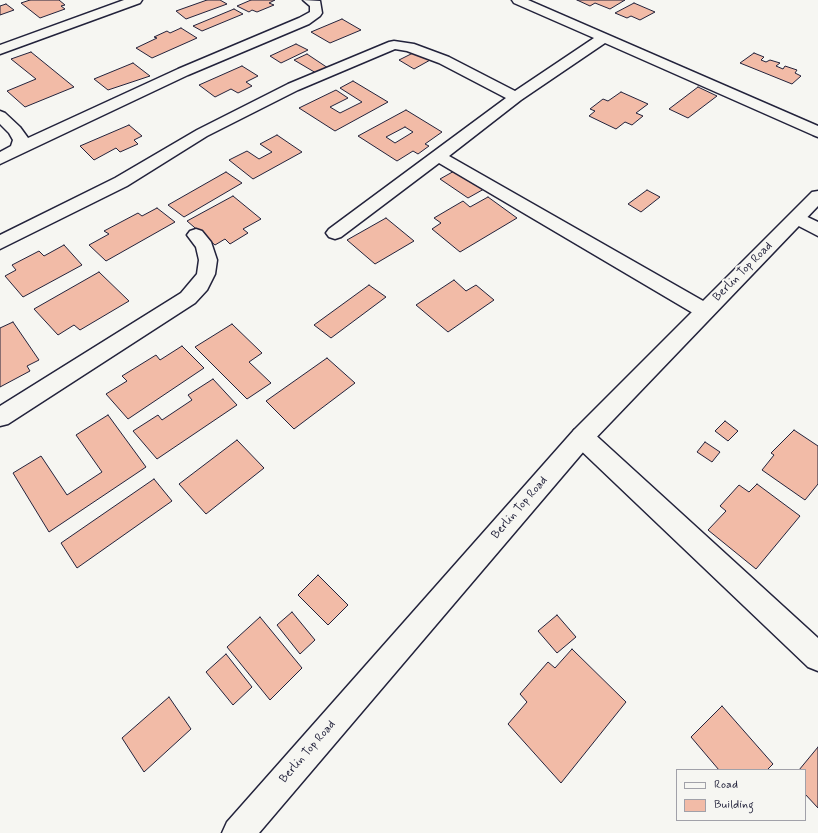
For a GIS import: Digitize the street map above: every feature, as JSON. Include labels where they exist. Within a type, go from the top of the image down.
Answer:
[{"type":"street","points":[[0,50],[114,3],[136,0]]},
{"type":"street","points":[[0,159],[18,149],[183,72],[304,20],[316,13],[316,4],[309,0]]},
{"type":"street","points":[[518,0],[818,132]]},
{"type":"street","points":[[335,233],[516,97],[604,38]]},
{"type":"street","points":[[0,243],[121,182],[202,133],[286,91],[394,45],[409,47],[444,60],[516,97]]},
{"type":"street","points":[[0,116],[15,130],[21,140],[18,149]]},
{"type":"street","points":[[438,156],[705,311]]},
{"type":"street","name":"Berlin Top Road","points":[[238,833],[582,437],[818,196]]},
{"type":"street","points":[[797,218],[818,230]]},
{"type":"street","points":[[0,417],[188,298],[200,285],[206,274],[208,260],[205,246],[196,235]]},
{"type":"street","points":[[582,437],[818,657]]},
{"type":"building","points":[[30,0],[59,0],[65,5],[61,6],[65,9],[40,18],[21,3]]},
{"type":"building","points":[[207,0],[220,0],[227,4],[186,19],[176,11]]},
{"type":"building","points":[[251,0],[275,0],[269,3],[274,5],[257,12],[252,10],[249,12],[237,6]]},
{"type":"building","points":[[577,0],[625,0],[610,9],[595,3],[590,6]]},
{"type":"building","points":[[634,3],[655,12],[640,20],[631,16],[627,18],[615,13]]},
{"type":"building","points":[[6,4],[14,10],[0,15],[0,6]]},
{"type":"building","points":[[234,9],[243,14],[202,31],[193,26]]},
{"type":"building","points":[[342,19],[361,30],[330,43],[311,32]]},
{"type":"building","points":[[181,28],[197,38],[152,58],[136,48],[157,38],[154,37],[167,31],[170,33]]},
{"type":"building","points":[[296,44],[308,50],[281,63],[270,56]]},
{"type":"building","points":[[417,51],[432,59],[414,69],[399,60]]},
{"type":"building","points":[[31,52],[74,87],[25,107],[7,91],[36,79],[11,59]]},
{"type":"building","points":[[754,53],[764,57],[761,60],[766,62],[770,60],[780,63],[776,66],[783,69],[785,66],[797,70],[795,73],[801,76],[792,84],[740,63]]},
{"type":"building","points":[[307,54],[328,68],[316,73],[294,60]]},
{"type":"building","points":[[133,63],[150,76],[108,90],[94,79]]},
{"type":"building","points":[[242,66],[258,76],[246,82],[252,86],[238,93],[231,89],[215,97],[199,85]]},
{"type":"building","points":[[353,81],[388,102],[335,131],[299,108],[336,90],[348,98],[330,107],[340,113],[362,102],[340,88]]},
{"type":"building","points":[[698,87],[717,96],[688,118],[669,109]]},
{"type":"building","points":[[621,92],[648,104],[636,113],[643,116],[632,125],[625,122],[616,129],[589,116],[595,111],[590,109],[603,99],[608,101]]},
{"type":"building","points":[[406,110],[442,132],[425,144],[429,146],[418,154],[413,151],[397,161],[358,136]],"holes":[[[405,127],[413,132],[395,143],[386,137]]]},
{"type":"building","points":[[129,125],[142,136],[134,140],[138,144],[120,152],[116,148],[94,160],[80,146]]},
{"type":"building","points":[[277,135],[302,152],[253,179],[229,160],[247,151],[259,159],[272,152],[260,144]]},
{"type":"building","points":[[456,170],[484,189],[468,198],[440,179]]},
{"type":"building","points":[[226,172],[242,183],[184,217],[168,205]]},
{"type":"building","points":[[647,190],[660,197],[641,212],[628,204]]},
{"type":"building","points":[[233,196],[261,219],[243,229],[248,233],[230,244],[225,239],[215,245],[187,221]]},
{"type":"building","points":[[488,197],[517,218],[460,252],[432,229],[441,223],[434,218],[463,201],[470,207]]},
{"type":"building","points":[[157,208],[175,222],[106,261],[89,245],[109,234],[104,231],[138,213],[142,216]]},
{"type":"building","points":[[386,218],[414,241],[375,264],[347,240]]},
{"type":"building","points":[[64,245],[82,265],[23,297],[5,276],[16,270],[12,265],[39,251],[44,256]]},
{"type":"building","points":[[99,272],[129,301],[80,330],[74,325],[58,335],[34,309]]},
{"type":"building","points":[[454,280],[466,291],[476,285],[494,300],[448,332],[416,305]]},
{"type":"building","points":[[369,285],[386,297],[331,338],[314,325]]},
{"type":"building","points":[[13,322],[39,360],[27,366],[30,371],[0,387],[0,328]]},
{"type":"building","points":[[232,324],[262,353],[249,362],[271,383],[247,399],[195,347]]},
{"type":"building","points":[[182,346],[204,368],[128,419],[106,394],[127,381],[122,376],[156,355],[160,360]]},
{"type":"building","points":[[327,358],[355,383],[294,429],[266,401]]},
{"type":"building","points":[[213,379],[237,405],[157,459],[133,431],[158,415],[162,420],[192,400],[188,395]]},
{"type":"building","points":[[108,415],[146,467],[49,532],[13,473],[41,456],[67,495],[102,472],[76,435]]},
{"type":"building","points":[[725,421],[738,431],[728,441],[715,431]]},
{"type":"building","points":[[794,430],[818,446],[818,484],[805,500],[762,470],[774,455],[771,453]]},
{"type":"building","points":[[237,440],[264,468],[206,514],[179,484]]},
{"type":"building","points":[[705,442],[720,452],[712,462],[697,452]]},
{"type":"building","points":[[154,479],[172,501],[77,568],[61,543]]},
{"type":"building","points":[[757,484],[800,516],[756,569],[708,530],[726,511],[720,506],[739,485],[749,492]]},
{"type":"building","points":[[318,575],[348,605],[328,625],[298,595]]},
{"type":"building","points":[[292,612],[315,640],[300,654],[277,625]]},
{"type":"building","points":[[557,615],[576,637],[557,653],[538,631]]},
{"type":"building","points":[[260,617],[302,668],[270,700],[227,647]]},
{"type":"building","points":[[572,649],[626,702],[561,783],[508,724],[527,702],[520,694],[548,662],[555,668]]},
{"type":"building","points":[[226,654],[252,687],[233,705],[206,672]]},
{"type":"building","points":[[169,697],[191,729],[144,772],[122,738]]},
{"type":"building","points":[[722,706],[773,764],[768,769],[718,769],[691,737]]},
{"type":"building","points":[[818,747],[818,808],[806,795],[806,769],[800,769]]}]
